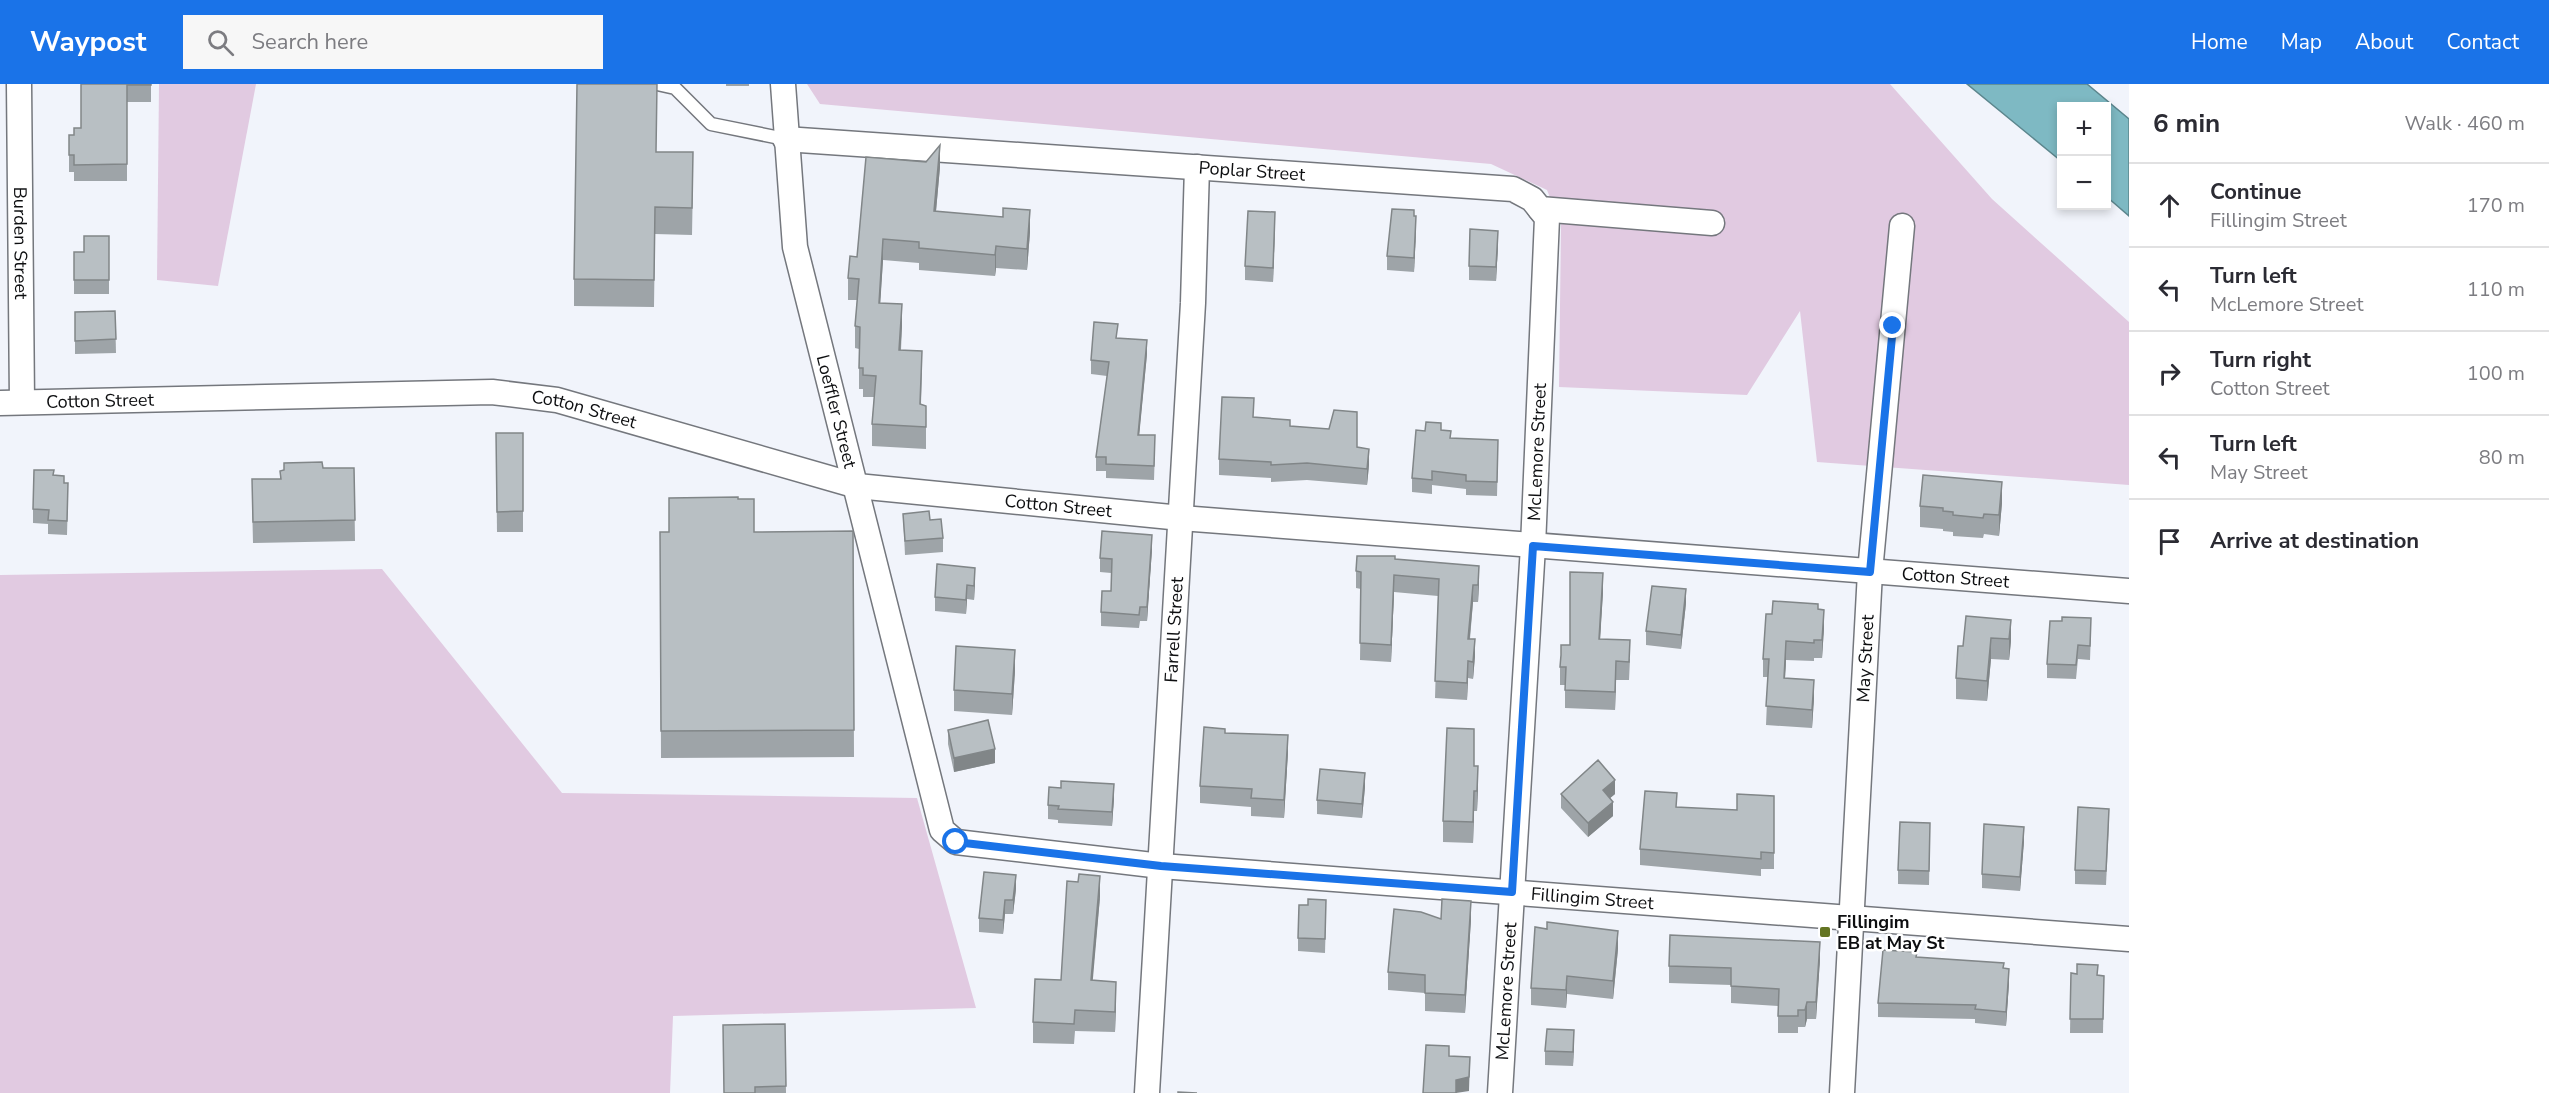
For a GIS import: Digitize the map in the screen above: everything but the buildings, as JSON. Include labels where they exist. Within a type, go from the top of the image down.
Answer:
[{"type":"street","name":"Burden Street","points":[[11,403],[19,84]]},
{"type":"street","name":"Loeffler Street","points":[[783,84],[785,139],[795,247],[918,735]]},
{"type":"street","name":"Poplar Street","points":[[785,139],[1513,189],[1533,199],[1540,208]]},
{"type":"street","name":"Farrell Street","points":[[1147,1093],[1193,303],[1197,167]]},
{"type":"street","points":[[1540,208],[1712,223]]},
{"type":"street","name":"McLemore Street","points":[[1500,1093],[1533,546],[1547,218],[1540,208]]},
{"type":"street","name":"May Street","points":[[1842,1093],[1870,572],[1902,226]]},
{"type":"street","name":"Cotton Street","points":[[11,403],[492,392],[557,400],[857,486],[1181,518],[2129,591]]},
{"type":"street","name":"Fillingim Street","points":[[918,735],[942,830],[956,842],[1161,866],[2129,939]]},
{"type":"lane","points":[[657,84],[675,88],[711,124],[785,139]]},
{"type":"shaded area","points":[[159,84],[256,84],[218,286],[157,280]]},
{"type":"shaded area","points":[[807,84],[1890,84],[1992,199],[2129,322],[2129,485],[1817,462],[1800,311],[1747,395],[1559,387],[1561,225],[1547,190],[1491,164],[820,104]]},
{"type":"shaded area","points":[[382,569],[562,793],[917,798],[976,1008],[673,1016],[670,1093],[0,1093],[0,575]]},
{"type":"water","points":[[1967,84],[2087,84],[2109,102],[2057,102],[2057,158]]},
{"type":"water","points":[[2111,104],[2129,119],[2129,216],[2111,200]]},
{"type":"place","name":"Fillingim EB at May St","points":[[1825,932]]},
{"type":"route","points":[[956,842],[1161,866],[1512,892],[1533,546],[1870,572],[1893,326]]}]
